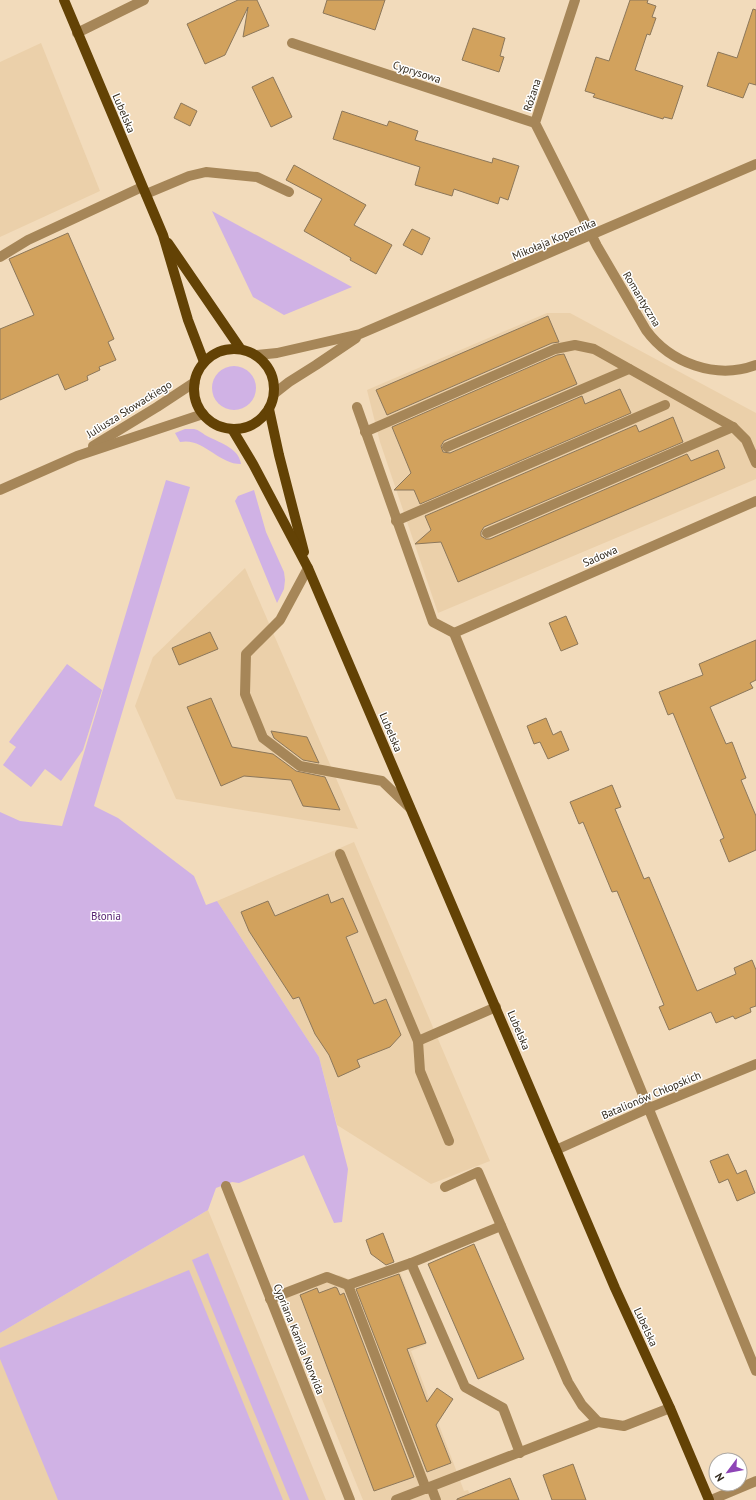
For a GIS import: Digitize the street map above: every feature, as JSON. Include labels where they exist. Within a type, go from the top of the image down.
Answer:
[{"type":"main road","name":"Lubelska","points":[[64,0],[163,235],[188,320],[204,362]]},
{"type":"main road","name":"Lubelska","points":[[163,235],[240,348]]},
{"type":"main road","points":[[240,348],[257,355],[265,362],[271,372],[274,382],[275,393],[269,409],[263,418],[243,428],[232,429],[216,424],[203,414],[197,404],[194,393],[198,372],[204,362],[214,354],[226,349],[240,348]]},
{"type":"main road","name":"Lubelska","points":[[269,409],[279,455],[308,568]]},
{"type":"main road","name":"Lubelska","points":[[232,429],[253,464],[308,568],[615,1288],[710,1500]]},
{"type":"street","points":[[77,32],[144,0]]},
{"type":"street","name":"Różana","points":[[575,0],[535,123],[592,236]]},
{"type":"street","name":"Cyprysowa","points":[[292,43],[535,123]]},
{"type":"street","name":"Mikołaja Kopernika","points":[[257,355],[277,353],[360,334],[592,236],[756,164]]},
{"type":"street","points":[[0,257],[28,240],[144,191],[188,176],[206,172],[257,177],[289,192]]},
{"type":"street","name":"Romantyczna","points":[[592,236],[653,341],[666,352],[685,362],[711,369],[728,370],[748,368],[756,365]]},
{"type":"street","name":"Mikołaja Kopernika","points":[[275,393],[360,334]]},
{"type":"street","points":[[365,432],[555,349],[575,345],[594,349],[733,427],[746,440],[756,463]]},
{"type":"street","points":[[447,447],[629,369]]},
{"type":"street","name":"Juliusza Słowackiego","points":[[77,456],[195,382]]},
{"type":"street","points":[[396,521],[665,405]]},
{"type":"street","points":[[357,408],[433,622],[454,633],[756,1371]]},
{"type":"street","name":"Juliusza Słowackiego","points":[[0,490],[77,456],[203,414]]},
{"type":"street","points":[[487,534],[733,427]]},
{"type":"street","name":"Sadowa","points":[[454,633],[756,501]]},
{"type":"street","points":[[308,568],[280,620],[246,654],[245,694],[263,738],[300,766],[382,781],[410,808]]},
{"type":"street","points":[[340,854],[418,1040],[420,1072],[449,1142]]},
{"type":"street","points":[[418,1040],[496,1006]]},
{"type":"street","name":"Batalionów Chłopskich","points":[[556,1150],[649,1108],[756,1064]]},
{"type":"street","points":[[445,1187],[478,1172],[568,1382],[582,1405],[598,1422]]},
{"type":"street","name":"Cypriana Kamila Norwida","points":[[226,1186],[350,1500]]},
{"type":"street","points":[[270,1299],[327,1277],[348,1285],[411,1263],[501,1226]]},
{"type":"street","points":[[411,1263],[464,1387],[503,1408],[520,1453]]},
{"type":"street","points":[[348,1285],[428,1488],[436,1500]]},
{"type":"street","points":[[396,1500],[598,1422],[624,1426],[670,1408]]},
{"type":"street","points":[[710,1500],[756,1481]]},
{"type":"shaded area","points":[[41,43],[100,191],[0,237],[0,62]]},
{"type":"shaded area","points":[[547,313],[570,313],[756,413],[756,479],[438,613],[380,442],[367,390]]},
{"type":"shaded area","points":[[245,568],[358,829],[176,799],[135,706],[153,657]]},
{"type":"shaded area","points":[[354,842],[490,1161],[431,1184],[337,1125],[319,1057],[217,901]]},
{"type":"shaded area","points":[[208,1210],[326,1500],[0,1500],[0,1333]]},
{"type":"shaded area","points":[[399,1269],[427,1344],[411,1351],[464,1491],[468,1490],[472,1500],[363,1500],[281,1298],[339,1275],[360,1284]]},
{"type":"green space","points":[[212,211],[352,287],[284,315],[253,297]]},
{"type":"green space","points":[[234,366],[246,370],[252,376],[256,388],[252,400],[246,406],[234,410],[222,406],[216,400],[212,388],[216,376],[222,370]]},
{"type":"green space","points":[[185,429],[197,430],[232,449],[239,458],[241,464],[225,460],[196,443],[180,442],[175,433]]},
{"type":"green space","name":"Błonia","points":[[166,480],[190,487],[94,806],[118,818],[194,876],[206,905],[217,901],[319,1057],[348,1169],[342,1222],[334,1223],[304,1155],[239,1183],[232,1182],[216,1188],[208,1210],[0,1333],[0,812],[20,821],[62,826]]},
{"type":"green space","points":[[254,490],[266,532],[284,572],[284,589],[277,603],[235,501],[238,496]]},
{"type":"green space","points":[[67,664],[102,690],[83,750],[61,781],[45,769],[31,787],[3,765],[16,747],[9,742]]},
{"type":"green space","points":[[208,1253],[309,1500],[290,1500],[192,1260]]},
{"type":"green space","points":[[189,1270],[283,1500],[58,1500],[0,1359],[0,1348]]},
{"type":"building","points":[[238,0],[257,0],[269,26],[243,37],[248,7],[225,55],[205,64],[187,24]]},
{"type":"building","points":[[327,0],[385,0],[375,30],[323,13]]},
{"type":"building","points":[[630,0],[648,0],[647,3],[656,6],[652,17],[656,18],[650,35],[647,34],[635,70],[683,86],[672,119],[664,117],[663,119],[593,97],[595,94],[585,91],[596,57],[609,61]]},
{"type":"building","points":[[753,9],[756,10],[756,85],[749,83],[743,98],[707,86],[718,52],[737,58]]},
{"type":"building","points":[[473,28],[505,38],[500,56],[504,57],[499,72],[462,60]]},
{"type":"building","points":[[273,77],[292,117],[271,127],[252,87]]},
{"type":"building","points":[[181,103],[197,111],[190,126],[174,118]]},
{"type":"building","points":[[342,111],[387,126],[389,121],[418,131],[415,140],[492,163],[493,158],[519,166],[508,200],[500,197],[498,204],[454,189],[452,196],[415,185],[420,167],[333,139]]},
{"type":"building","points":[[294,165],[366,205],[354,225],[392,245],[376,274],[350,260],[351,258],[304,231],[322,199],[286,180]]},
{"type":"building","points":[[412,229],[430,238],[422,255],[403,245]]},
{"type":"building","points":[[68,233],[114,339],[108,342],[116,360],[99,367],[100,370],[87,376],[88,380],[65,390],[58,374],[0,400],[0,329],[34,315],[9,259]]},
{"type":"building","points":[[548,316],[559,342],[552,343],[387,415],[376,390]]},
{"type":"building","points":[[564,354],[577,384],[444,441],[441,446],[443,452],[450,453],[582,396],[585,404],[620,389],[631,413],[420,504],[414,490],[394,490],[411,473],[392,427],[557,355]]},
{"type":"building","points":[[673,417],[683,442],[484,527],[481,532],[481,536],[486,539],[490,539],[687,454],[691,461],[718,450],[725,468],[458,582],[441,542],[415,544],[431,530],[425,516],[636,425],[639,432]]},
{"type":"building","points":[[566,616],[578,644],[561,651],[549,623]]},
{"type":"building","points":[[210,632],[218,649],[179,665],[172,648]]},
{"type":"building","points":[[756,640],[756,680],[750,683],[753,688],[710,707],[726,744],[732,742],[746,778],[741,780],[756,816],[756,850],[729,862],[720,840],[724,838],[673,713],[668,715],[659,692],[703,675],[699,664]]},
{"type":"building","points":[[211,698],[232,747],[273,754],[296,771],[325,777],[340,810],[303,806],[291,780],[244,776],[221,786],[187,707]]},
{"type":"building","points":[[546,718],[553,735],[561,731],[569,750],[548,759],[540,742],[534,744],[527,726]]},
{"type":"building","points":[[271,731],[307,737],[319,763],[303,760],[274,738]]},
{"type":"building","points":[[612,785],[621,807],[615,809],[644,879],[649,877],[697,991],[736,974],[734,968],[752,960],[756,970],[756,1006],[750,1008],[751,1012],[735,1019],[733,1016],[716,1023],[711,1012],[669,1030],[659,1007],[664,1005],[617,891],[612,892],[583,822],[579,824],[570,802]]},
{"type":"building","points":[[328,894],[331,903],[343,898],[358,932],[346,937],[374,1004],[386,999],[401,1035],[390,1047],[357,1060],[360,1067],[338,1077],[329,1055],[315,1034],[299,997],[293,999],[249,931],[241,912],[268,901],[275,916]]},
{"type":"building","points":[[728,1154],[737,1174],[746,1170],[755,1193],[737,1201],[728,1179],[719,1183],[710,1161]]},
{"type":"building","points":[[383,1233],[394,1262],[386,1265],[371,1254],[366,1240]]},
{"type":"building","points":[[474,1244],[524,1359],[478,1379],[428,1264]]},
{"type":"building","points":[[399,1274],[426,1343],[407,1349],[427,1402],[437,1388],[453,1399],[436,1425],[451,1463],[427,1472],[356,1289]]},
{"type":"building","points":[[335,1287],[340,1295],[344,1293],[414,1477],[374,1491],[300,1295],[317,1288],[319,1293]]},
{"type":"building","points":[[573,1464],[586,1500],[552,1500],[543,1475]]},
{"type":"building","points":[[510,1478],[519,1500],[457,1500],[457,1499]]}]
